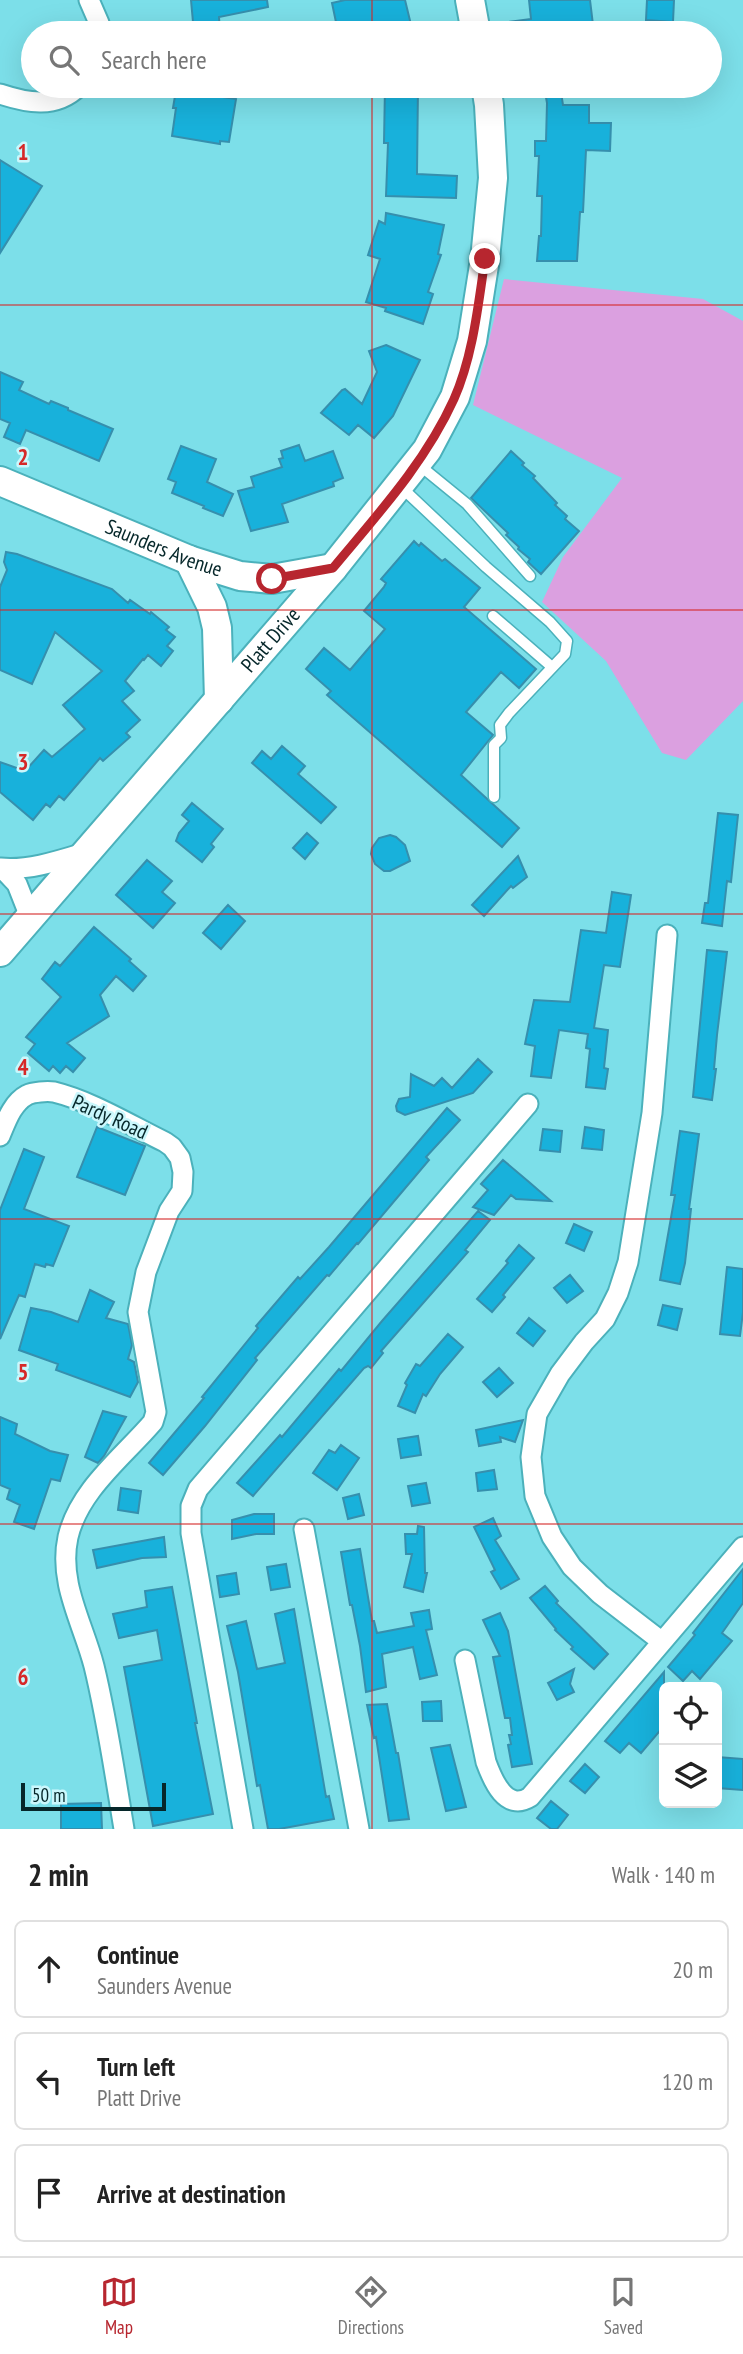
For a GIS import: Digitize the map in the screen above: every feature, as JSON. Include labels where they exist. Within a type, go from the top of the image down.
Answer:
[{"type":"street","points":[[89,0],[98,21]]},
{"type":"street","points":[[470,0],[474,21]]},
{"type":"street","points":[[0,94],[25,102],[50,102],[60,98]]},
{"type":"street","name":"Platt Drive","points":[[0,952],[333,568],[427,450],[455,397],[472,341],[485,259],[493,178],[488,98]]},
{"type":"street","name":"Saunders Avenue","points":[[0,481],[189,560],[240,576],[272,579],[333,568]]},
{"type":"street","points":[[189,560],[212,607],[218,628],[219,700]]},
{"type":"street","points":[[2,868],[21,868],[59,861],[88,851]]},
{"type":"street","points":[[2,868],[17,884],[30,917]]},
{"type":"street","points":[[661,1642],[600,1594],[572,1567],[552,1537],[535,1496],[531,1457],[537,1414],[560,1374],[604,1319],[618,1293],[628,1262],[652,1113],[667,935]]},
{"type":"street","name":"Pardy Road","points":[[0,1136],[19,1101],[29,1094],[51,1092],[85,1104],[165,1142],[180,1158],[183,1172],[182,1191],[169,1210],[146,1272],[138,1312],[156,1412],[153,1422],[106,1473],[82,1504],[68,1536],[68,1586],[94,1665],[124,1829]]},
{"type":"street","points":[[243,1829],[191,1533],[191,1506],[198,1489],[528,1104]]},
{"type":"street","points":[[304,1529],[359,1829]]},
{"type":"street","points":[[465,1660],[486,1762],[499,1790],[506,1797],[518,1802],[530,1797],[743,1547]]},
{"type":"lane","points":[[417,463],[467,504],[530,576]]},
{"type":"lane","points":[[400,486],[568,641],[565,654],[500,725],[501,738],[494,745],[494,797]]},
{"type":"lane","points":[[493,616],[552,667]]},
{"type":"shaded area","points":[[504,279],[703,299],[743,321],[743,701],[686,760],[662,753],[606,661],[542,602],[563,557],[622,478],[473,405]]},
{"type":"building","points":[[191,0],[267,0],[268,7],[219,17],[219,21],[193,21]]},
{"type":"building","points":[[345,0],[405,0],[410,21],[336,21],[332,3]]},
{"type":"building","points":[[529,0],[590,0],[593,21],[516,21],[531,19]]},
{"type":"building","points":[[647,0],[674,0],[673,21],[646,20]]},
{"type":"building","points":[[175,98],[236,99],[229,142],[220,141],[220,144],[172,136],[176,108],[173,108]]},
{"type":"building","points":[[385,98],[418,98],[417,174],[457,176],[456,198],[386,196],[388,143],[384,143]]},
{"type":"building","points":[[546,98],[562,98],[563,105],[589,105],[589,123],[611,123],[610,151],[586,150],[577,261],[537,261],[542,196],[537,196],[539,156],[535,156],[535,141],[546,141]]},
{"type":"building","points":[[0,160],[42,186],[0,253]]},
{"type":"building","points":[[386,213],[444,225],[438,254],[441,255],[428,292],[433,294],[423,324],[366,302],[380,259],[368,255],[379,221],[385,224]]},
{"type":"building","points":[[386,345],[420,360],[393,416],[374,438],[358,425],[349,435],[321,413],[345,389],[362,404],[377,372],[369,351]]},
{"type":"building","points":[[0,372],[23,382],[19,390],[49,404],[51,401],[68,408],[113,429],[99,461],[26,430],[20,444],[4,437],[10,423],[0,419]]},
{"type":"building","points":[[299,445],[305,461],[333,451],[343,478],[333,482],[334,486],[282,504],[288,522],[251,531],[238,491],[254,487],[251,477],[282,467],[279,459],[283,458],[281,451]]},
{"type":"building","points":[[181,446],[216,459],[207,482],[233,494],[223,516],[172,493],[176,482],[168,479]]},
{"type":"building","points":[[511,451],[557,503],[555,505],[567,516],[565,519],[579,531],[541,574],[506,535],[508,533],[471,498]]},
{"type":"building","points":[[414,541],[419,546],[421,543],[442,561],[445,559],[480,588],[464,607],[536,669],[519,688],[501,672],[466,712],[493,735],[461,775],[519,828],[502,847],[327,695],[331,691],[306,669],[324,648],[350,670],[385,629],[364,611],[384,587],[386,583],[381,579]]},
{"type":"building","points":[[6,552],[112,589],[128,603],[130,600],[150,614],[151,612],[169,627],[166,630],[175,637],[167,646],[173,651],[161,666],[148,655],[125,681],[134,691],[122,701],[140,720],[126,733],[130,737],[103,761],[100,758],[64,800],[59,796],[50,807],[46,804],[33,820],[0,792],[0,762],[25,771],[44,750],[52,757],[85,729],[63,705],[102,671],[55,632],[32,684],[0,670],[0,587],[7,570],[4,562]]},
{"type":"building","points":[[282,746],[305,766],[298,774],[336,807],[321,823],[252,763],[262,751],[271,759]]},
{"type":"building","points":[[192,803],[223,829],[202,862],[176,841],[189,821],[182,815]]},
{"type":"building","points":[[718,813],[738,815],[731,882],[727,881],[722,926],[702,923],[705,903],[708,903]]},
{"type":"building","points":[[307,833],[318,843],[305,859],[293,848]]},
{"type":"building","points":[[390,835],[405,845],[410,861],[390,871],[384,871],[375,864],[372,848],[379,838]]},
{"type":"building","points":[[518,856],[527,877],[513,888],[511,886],[484,916],[472,905]]},
{"type":"building","points":[[147,860],[172,881],[162,892],[175,903],[153,928],[116,895]]},
{"type":"building","points":[[612,892],[631,895],[620,967],[604,965],[594,1028],[608,1030],[605,1089],[586,1087],[590,1049],[586,1048],[588,1034],[559,1030],[551,1078],[531,1076],[535,1046],[525,1044],[534,1000],[570,1002],[581,930],[606,933]]},
{"type":"building","points":[[228,905],[245,921],[221,949],[203,933]]},
{"type":"building","points":[[94,927],[146,976],[133,991],[116,976],[100,995],[109,1016],[67,1043],[85,1058],[73,1072],[66,1066],[60,1073],[53,1066],[49,1071],[28,1053],[35,1044],[26,1037],[61,997],[42,979],[55,962],[60,966]]},
{"type":"building","points":[[707,950],[727,952],[712,1100],[693,1097]]},
{"type":"building","points":[[478,1059],[492,1072],[473,1093],[405,1115],[397,1111],[399,1099],[410,1097],[411,1074],[434,1086],[442,1078],[452,1088]]},
{"type":"building","points":[[447,1108],[460,1120],[426,1157],[429,1160],[358,1244],[329,1276],[327,1275],[255,1358],[257,1360],[163,1475],[149,1463],[204,1398],[202,1397],[258,1328],[256,1326],[298,1277],[300,1279],[329,1247]]},
{"type":"building","points":[[97,1127],[145,1146],[125,1195],[77,1177]]},
{"type":"building","points":[[585,1127],[604,1130],[602,1150],[582,1148]]},
{"type":"building","points":[[543,1129],[562,1131],[560,1152],[540,1150]]},
{"type":"building","points":[[680,1131],[699,1134],[685,1263],[680,1284],[660,1280],[675,1195],[671,1195]]},
{"type":"building","points":[[24,1149],[44,1157],[24,1209],[69,1226],[53,1266],[35,1264],[25,1297],[19,1295],[0,1339],[0,1210]]},
{"type":"building","points":[[503,1160],[551,1201],[516,1199],[511,1195],[494,1215],[473,1207],[488,1190],[481,1184]]},
{"type":"building","points":[[478,1211],[490,1220],[465,1250],[468,1252],[381,1351],[383,1353],[371,1368],[364,1368],[253,1496],[237,1483],[280,1435],[282,1437],[339,1369],[341,1371]]},
{"type":"building","points":[[574,1224],[592,1232],[584,1251],[566,1243]]},
{"type":"building","points":[[519,1245],[534,1258],[492,1312],[477,1299],[508,1263],[506,1261]]},
{"type":"building","points":[[727,1267],[743,1269],[740,1336],[720,1334]]},
{"type":"building","points":[[570,1275],[583,1291],[567,1303],[554,1288]]},
{"type":"building","points":[[90,1290],[114,1302],[106,1318],[128,1324],[132,1345],[128,1359],[134,1362],[138,1382],[130,1397],[56,1370],[58,1364],[19,1350],[31,1308],[78,1322]]},
{"type":"building","points":[[663,1305],[682,1309],[677,1330],[658,1325]]},
{"type":"building","points":[[529,1318],[545,1331],[533,1346],[517,1333]]},
{"type":"building","points":[[448,1334],[463,1347],[426,1396],[423,1394],[415,1413],[398,1406],[407,1385],[405,1383],[416,1364],[420,1366]]},
{"type":"building","points":[[499,1368],[513,1383],[497,1397],[483,1382]]},
{"type":"building","points":[[103,1411],[126,1417],[98,1463],[85,1457]]},
{"type":"building","points":[[0,1417],[17,1424],[15,1434],[50,1451],[68,1455],[60,1481],[51,1479],[34,1529],[14,1522],[20,1505],[7,1499],[10,1489],[0,1485]]},
{"type":"building","points":[[523,1420],[515,1442],[500,1437],[501,1442],[479,1446],[476,1430]]},
{"type":"building","points":[[418,1436],[421,1455],[401,1458],[398,1439]]},
{"type":"building","points":[[341,1445],[359,1458],[337,1490],[313,1473],[329,1450],[335,1453]]},
{"type":"building","points":[[494,1470],[497,1489],[478,1491],[476,1473]]},
{"type":"building","points":[[426,1483],[430,1503],[412,1506],[408,1486]]},
{"type":"building","points":[[121,1488],[141,1491],[138,1513],[118,1510]]},
{"type":"building","points":[[359,1494],[364,1515],[348,1519],[343,1498]]},
{"type":"building","points":[[254,1514],[274,1514],[274,1534],[256,1534],[232,1539],[232,1520]]},
{"type":"building","points":[[493,1518],[501,1536],[495,1540],[519,1579],[501,1589],[491,1572],[495,1570],[474,1527]]},
{"type":"building","points":[[418,1526],[424,1527],[427,1573],[423,1592],[404,1587],[412,1554],[406,1554],[405,1534],[417,1534]]},
{"type":"building","points":[[164,1537],[166,1557],[142,1558],[97,1568],[93,1550]]},
{"type":"building","points":[[360,1549],[372,1621],[377,1633],[414,1626],[411,1613],[429,1610],[432,1629],[426,1630],[437,1675],[420,1679],[413,1647],[382,1654],[386,1687],[366,1692],[360,1646],[341,1552]]},
{"type":"building","points":[[286,1564],[290,1587],[271,1590],[267,1567]]},
{"type":"building","points":[[743,1569],[743,1603],[722,1633],[732,1641],[700,1679],[692,1671],[683,1681],[668,1667]]},
{"type":"building","points":[[236,1573],[239,1594],[220,1597],[217,1576]]},
{"type":"building","points":[[545,1586],[558,1601],[556,1603],[608,1654],[594,1669],[571,1649],[573,1647],[555,1630],[530,1598]]},
{"type":"building","points":[[172,1587],[213,1814],[153,1826],[124,1667],[162,1660],[157,1630],[119,1638],[113,1614],[147,1607],[145,1591]]},
{"type":"building","points":[[294,1609],[326,1797],[329,1796],[334,1819],[268,1829],[260,1785],[257,1786],[238,1672],[227,1626],[246,1621],[257,1669],[285,1663],[275,1614]]},
{"type":"building","points":[[500,1613],[508,1631],[532,1764],[512,1767],[508,1745],[511,1744],[509,1735],[512,1735],[510,1718],[505,1718],[493,1657],[500,1656],[483,1620]]},
{"type":"building","points":[[574,1669],[570,1684],[574,1692],[557,1700],[548,1683]]},
{"type":"building","points":[[664,1672],[664,1682],[659,1682],[659,1732],[641,1753],[629,1743],[620,1753],[605,1741]]},
{"type":"building","points":[[441,1701],[442,1721],[423,1721],[422,1702]]},
{"type":"building","points":[[387,1704],[409,1819],[389,1821],[376,1737],[374,1738],[367,1705]]},
{"type":"building","points":[[450,1745],[466,1807],[446,1811],[431,1748]]},
{"type":"building","points":[[722,1757],[743,1759],[743,1790],[722,1788]]},
{"type":"building","points":[[585,1764],[599,1777],[585,1793],[570,1781]]},
{"type":"building","points":[[551,1801],[568,1815],[557,1829],[551,1829],[537,1818]]},
{"type":"building","points":[[101,1803],[102,1829],[61,1829],[61,1804]]},
{"type":"route","points":[[272,579],[333,568],[427,450],[455,397],[472,341],[485,259]]}]
